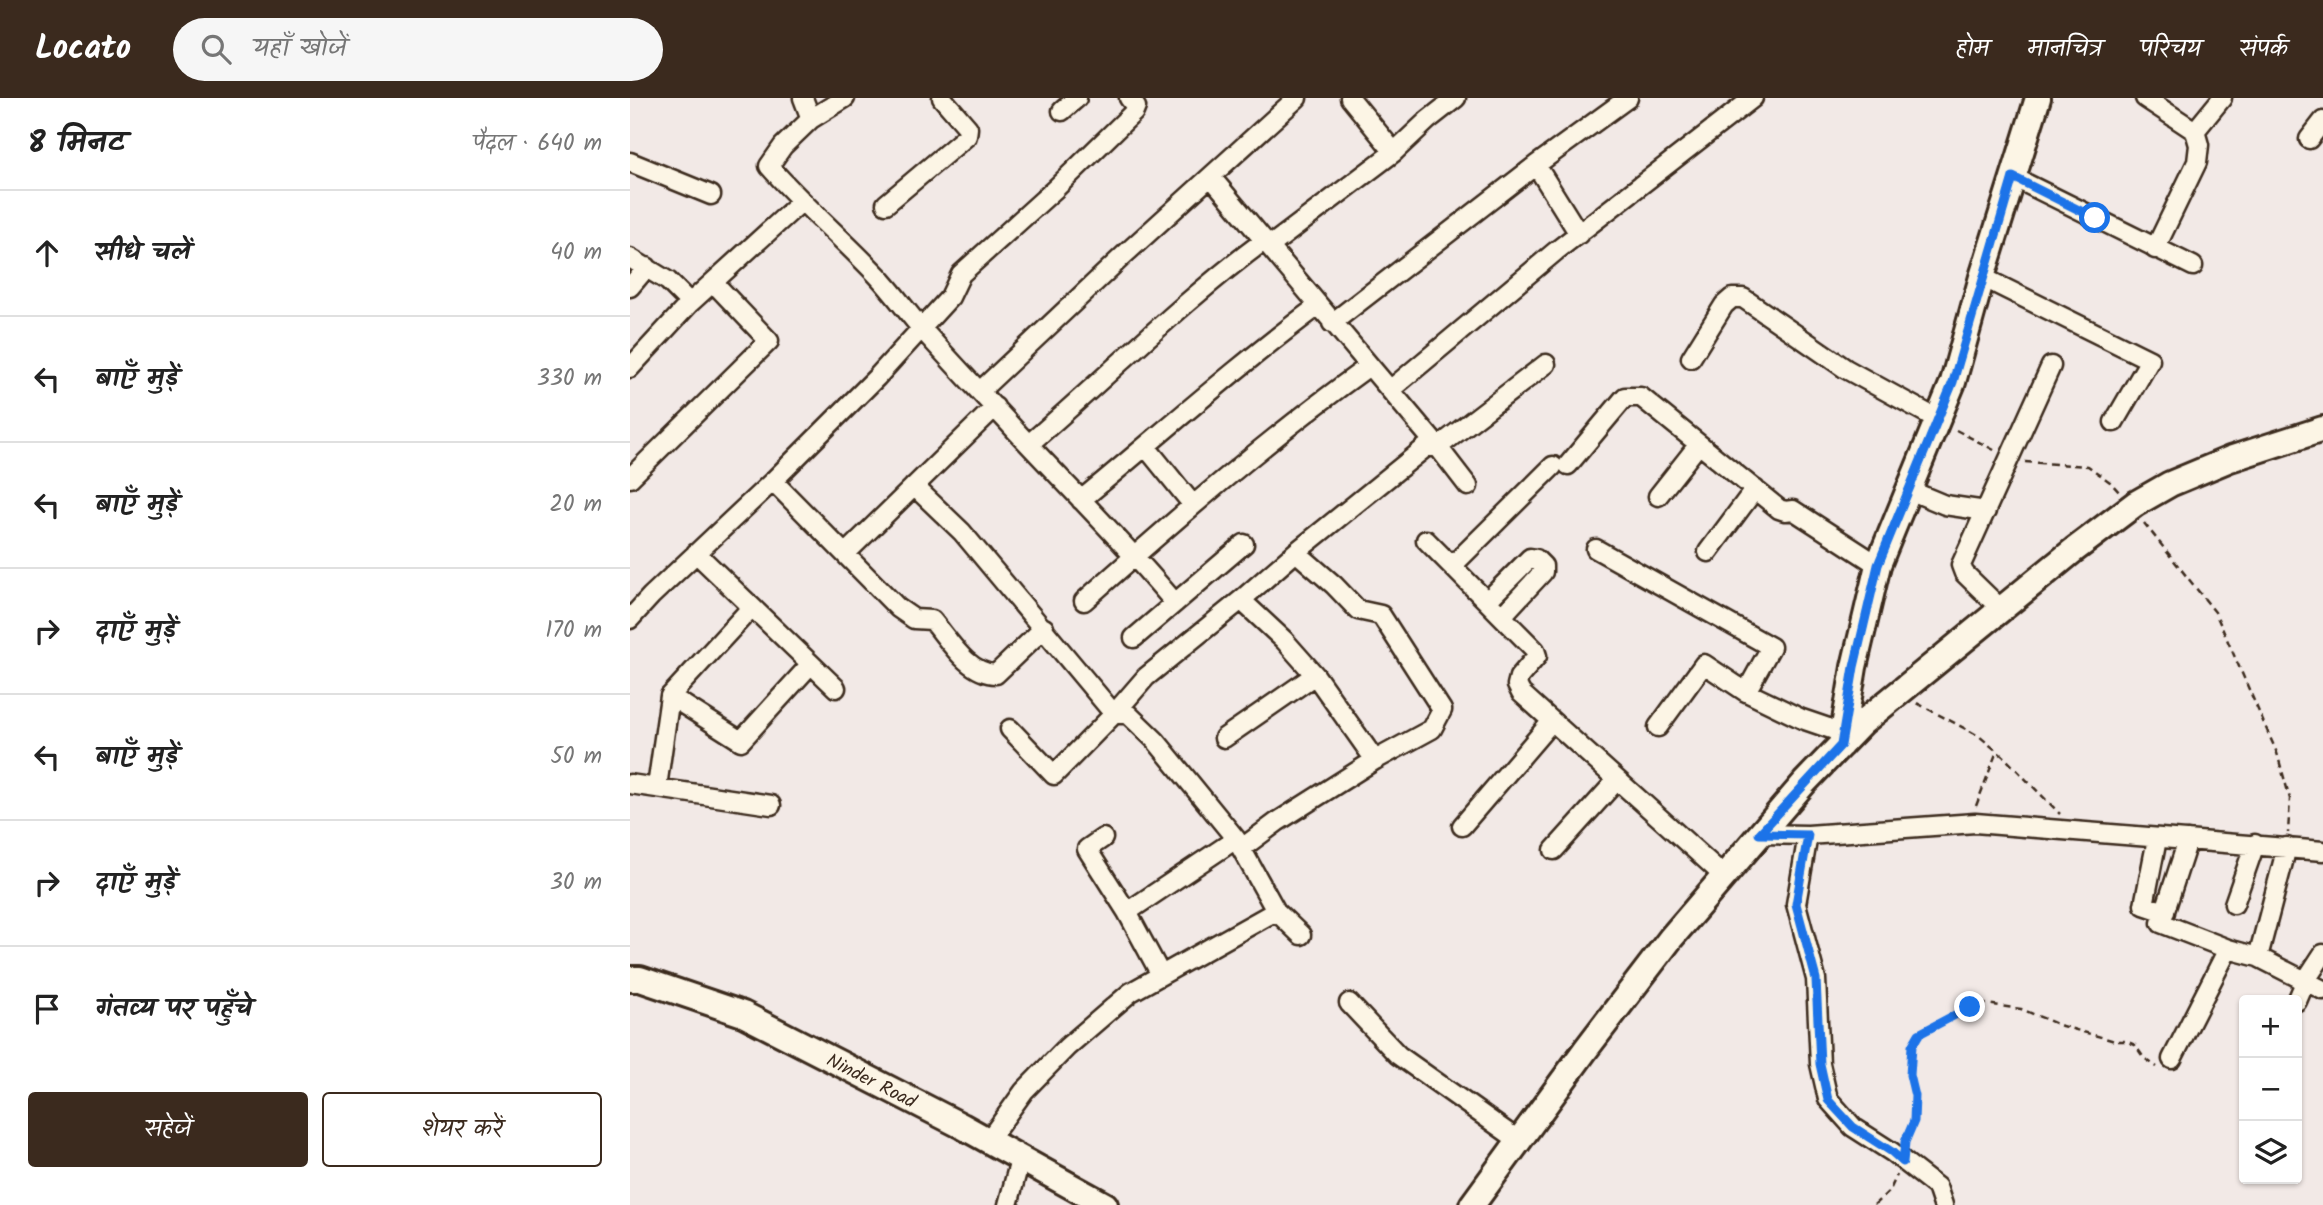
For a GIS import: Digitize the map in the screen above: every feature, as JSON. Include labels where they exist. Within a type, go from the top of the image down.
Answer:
[{"type":"street","points":[[803,98],[811,119]]},
{"type":"street","points":[[845,98],[811,119],[783,146],[769,166],[801,202],[879,278],[1029,444],[1136,555],[1175,603]]},
{"type":"street","points":[[886,204],[967,136],[968,128],[942,98]]},
{"type":"street","points":[[1062,111],[1077,98]]},
{"type":"street","points":[[630,620],[696,553],[774,481],[923,329],[950,297],[961,274],[1055,189],[1134,112],[1136,107],[1129,98]]},
{"type":"street","points":[[980,391],[1124,255],[1297,98]]},
{"type":"street","points":[[1350,98],[1394,152]]},
{"type":"street","points":[[1332,323],[1536,165],[1628,98]]},
{"type":"street","points":[[1390,390],[1579,234],[1753,98]]},
{"type":"street","points":[[1842,739],[1854,667],[1878,565],[1953,382],[1982,277],[2038,98]]},
{"type":"street","points":[[2145,98],[2195,131],[2199,145],[2197,162],[2155,248]]},
{"type":"street","points":[[2195,131],[2222,98]]},
{"type":"street","points":[[1029,444],[1209,282],[1394,152],[1448,100]]},
{"type":"street","points":[[2309,139],[2323,121]]},
{"type":"street","points":[[630,162],[711,195]]},
{"type":"street","points":[[1536,165],[1579,234]]},
{"type":"street","points":[[1212,177],[1468,486]]},
{"type":"street","points":[[2013,177],[2193,266]]},
{"type":"street","points":[[630,368],[691,303],[801,202]]},
{"type":"street","points":[[630,258],[668,281],[691,303]]},
{"type":"street","points":[[630,287],[647,267]]},
{"type":"street","points":[[1982,277],[2150,360],[2114,422]]},
{"type":"street","points":[[630,478],[769,341],[713,282]]},
{"type":"street","points":[[1691,358],[1724,305],[1732,298],[1743,298],[1846,369],[1938,419]]},
{"type":"street","points":[[1081,500],[1259,350],[1318,306]]},
{"type":"street","points":[[1010,729],[1054,775],[1146,677],[1426,447],[1438,447],[1546,363]]},
{"type":"street","points":[[1084,601],[1193,505],[1318,403],[1369,366]]},
{"type":"street","points":[[2002,610],[1964,573],[1961,565],[2050,366]]},
{"type":"street","points":[[1452,566],[1560,466],[1625,397],[1633,396],[1641,397],[1779,509],[1793,510],[1878,565]]},
{"type":"street","points":[[845,554],[995,407]]},
{"type":"street","points":[[1474,1204],[1518,1140],[1657,957],[1723,875],[1842,739],[2132,506],[2170,484],[2230,459],[2323,429]]},
{"type":"street","points":[[1658,496],[1699,444]]},
{"type":"street","points":[[1146,447],[1193,505]]},
{"type":"street","points":[[774,481],[898,608],[914,620],[932,620],[970,665],[979,671],[996,674],[1044,628]]},
{"type":"street","points":[[915,486],[962,532],[1114,714]]},
{"type":"street","points":[[1709,552],[1755,489]]},
{"type":"street","points":[[1909,490],[1945,505],[1986,511]]},
{"type":"street","points":[[1426,540],[1535,650],[1537,656],[1519,677],[1517,685],[1525,698],[1723,875]]},
{"type":"street","points":[[1134,638],[1244,544]]},
{"type":"street","points":[[1596,549],[1771,647],[1746,692]]},
{"type":"street","points":[[1127,912],[1375,760],[1432,729],[1442,710],[1381,615],[1358,610],[1296,552]]},
{"type":"street","points":[[696,553],[836,688]]},
{"type":"street","points":[[1487,601],[1530,558],[1536,559],[1543,566],[1543,572],[1502,616]]},
{"type":"street","points":[[1241,600],[1284,640],[1315,675],[1375,760]]},
{"type":"street","points":[[657,787],[670,696],[751,608]]},
{"type":"street","points":[[1658,727],[1704,664],[1746,692],[1842,739]]},
{"type":"street","points":[[670,696],[741,741],[810,665]]},
{"type":"street","points":[[1224,738],[1315,675]]},
{"type":"street","points":[[1114,714],[1128,714],[1156,741],[1239,843],[1276,911],[1301,934]]},
{"type":"street","points":[[1462,826],[1552,721]]},
{"type":"street","points":[[1554,850],[1617,780]]},
{"type":"street","points":[[630,783],[771,805]]},
{"type":"street","points":[[1759,834],[1808,835],[1969,823],[2323,850]]},
{"type":"street","points":[[1808,835],[1796,904],[1816,979],[1820,1064],[1828,1100],[1853,1127],[1892,1152],[1937,1187],[1943,1205]]},
{"type":"street","points":[[1102,838],[1087,849],[1127,912],[1161,975]]},
{"type":"street","points":[[2157,839],[2144,905],[2165,912]]},
{"type":"street","points":[[2188,840],[2161,923],[2228,949],[2258,957],[2323,990]]},
{"type":"street","points":[[2234,904],[2255,844]]},
{"type":"street","points":[[2258,957],[2287,847]]},
{"type":"street","points":[[988,1141],[1024,1091],[1067,1047],[1131,992],[1276,911]]},
{"type":"street","points":[[2168,1063],[2228,949]]},
{"type":"street","points":[[2300,995],[2323,954]]},
{"type":"street","name":"Ninder Road","points":[[630,979],[640,979],[743,1014],[1105,1205]]},
{"type":"street","points":[[1349,1003],[1398,1055],[1518,1140]]},
{"type":"street","points":[[1008,1205],[1020,1160]]},
{"type":"path","points":[[1938,419],[1968,438],[2024,463],[2088,466],[2110,482],[2132,506],[2216,612],[2277,753],[2290,799],[2287,847]]},
{"type":"path","points":[[1898,694],[1979,736],[2040,792],[2074,829]]},
{"type":"path","points":[[1969,823],[1997,751]]},
{"type":"path","points":[[1874,1205],[1890,1190],[1903,1162],[1903,1150],[1914,1121],[1915,1096],[1910,1075],[1912,1046],[1919,1034],[1970,1007],[1987,1004],[2021,1009],[2062,1026],[2115,1041],[2126,1041],[2135,1045],[2155,1066],[2168,1063]]},
{"type":"route","points":[[1970,1007],[1919,1034],[1912,1046],[1910,1075],[1915,1096],[1914,1121],[1905,1142],[1903,1162],[1853,1127],[1828,1100],[1820,1064],[1816,979],[1796,904],[1808,835],[1759,834],[1841,745],[1854,667],[1878,565],[1953,382],[2013,177],[2095,218]]}]
